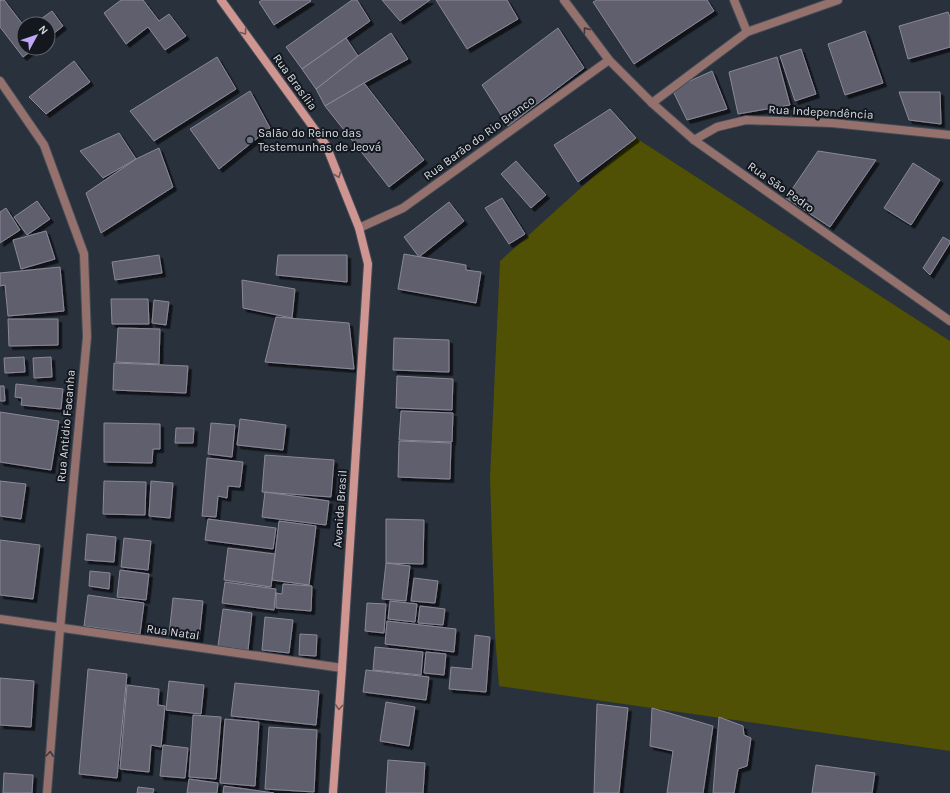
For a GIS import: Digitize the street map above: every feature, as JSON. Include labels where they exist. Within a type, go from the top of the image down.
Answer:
[{"type":"street","name":"Rua Brasília","points":[[221,0],[326,145],[359,228]]},
{"type":"street","name":"Rua São Pedro","points":[[564,0],[609,60],[652,103],[694,140],[950,321]]},
{"type":"street","points":[[734,0],[746,32]]},
{"type":"street","points":[[652,103],[746,32],[838,0]]},
{"type":"street","name":"Rua Barão do Rio Branco","points":[[359,228],[402,208],[609,60]]},
{"type":"street","name":"Rua Antidio Facanha","points":[[0,81],[44,145],[84,254],[87,337],[60,629],[47,793]]},
{"type":"street","name":"Rua Independência","points":[[694,140],[717,127],[746,120],[832,123],[950,135]]},
{"type":"street","name":"Avenida Brasil","points":[[333,793],[368,264],[359,228]]},
{"type":"street","name":"Rua Natal","points":[[0,619],[60,629],[342,668]]},
{"type":"shaded area","points":[[636,138],[950,341],[950,751],[499,686],[495,635],[490,478],[500,261]]},
{"type":"building","points":[[4,0],[16,16],[16,48],[0,27],[0,1]]},
{"type":"building","points":[[121,0],[143,0],[159,21],[169,14],[186,36],[165,50],[148,27],[126,44],[104,13]]},
{"type":"building","points":[[262,0],[311,1],[274,25],[259,2]]},
{"type":"building","points":[[352,0],[357,0],[370,21],[302,69],[286,47]]},
{"type":"building","points":[[382,0],[430,0],[400,21]]},
{"type":"building","points":[[436,0],[507,0],[518,19],[467,49]]},
{"type":"building","points":[[597,0],[707,0],[714,11],[634,64],[593,2]]},
{"type":"building","points":[[52,11],[56,16],[45,16]]},
{"type":"building","points":[[948,12],[950,17],[950,47],[908,59],[899,26]]},
{"type":"building","points":[[56,16],[63,26],[56,32]]},
{"type":"building","points":[[558,28],[584,68],[508,126],[482,85]]},
{"type":"building","points":[[865,31],[883,83],[845,95],[828,44]]},
{"type":"building","points":[[391,33],[408,59],[325,106],[316,89],[358,56]]},
{"type":"building","points":[[346,38],[358,56],[316,89],[302,69]]},
{"type":"building","points":[[801,49],[816,94],[795,101],[780,56]]},
{"type":"building","points":[[217,57],[236,89],[154,141],[130,111]]},
{"type":"building","points":[[777,57],[790,105],[738,114],[729,72]]},
{"type":"building","points":[[74,61],[90,82],[46,114],[29,97]]},
{"type":"building","points":[[712,71],[727,109],[687,120],[672,89]]},
{"type":"building","points":[[364,83],[424,160],[389,187],[325,106]]},
{"type":"building","points":[[250,91],[270,128],[219,169],[190,129]]},
{"type":"building","points":[[899,92],[940,92],[941,124],[909,120]]},
{"type":"building","points":[[610,109],[636,138],[578,182],[554,145]]},
{"type":"building","points":[[119,133],[136,159],[103,178],[80,151]]},
{"type":"building","points":[[159,148],[173,187],[101,233],[86,193],[136,159]]},
{"type":"building","points":[[818,151],[876,160],[830,227],[786,198]]},
{"type":"building","points":[[516,161],[546,195],[531,208],[501,174]]},
{"type":"building","points":[[913,163],[940,180],[911,225],[884,208]]},
{"type":"building","points":[[502,198],[525,234],[509,244],[485,208]]},
{"type":"building","points":[[37,201],[50,219],[27,235],[14,217]]},
{"type":"building","points":[[449,202],[464,221],[419,257],[404,237]]},
{"type":"building","points":[[6,208],[20,230],[0,243],[0,212]]},
{"type":"building","points":[[46,231],[55,259],[21,269],[13,240]]},
{"type":"building","points":[[943,237],[950,241],[950,243],[930,275],[923,268]]},
{"type":"building","points":[[404,254],[466,265],[466,270],[481,272],[476,303],[398,289]]},
{"type":"building","points":[[159,255],[162,273],[115,280],[112,262]]},
{"type":"building","points":[[278,255],[347,255],[347,282],[276,275]]},
{"type":"building","points":[[60,267],[64,311],[8,316],[5,285],[0,286],[0,273]]},
{"type":"building","points":[[242,280],[295,289],[292,318],[243,308]]},
{"type":"building","points":[[111,299],[148,299],[149,324],[112,324]]},
{"type":"building","points":[[154,300],[169,302],[166,325],[152,323]]},
{"type":"building","points":[[276,317],[349,323],[354,369],[265,362]]},
{"type":"building","points":[[8,319],[58,319],[58,345],[9,346]]},
{"type":"building","points":[[118,328],[160,329],[159,364],[116,362]]},
{"type":"building","points":[[394,338],[449,340],[449,372],[393,370]]},
{"type":"building","points":[[24,357],[25,372],[5,373],[4,358]]},
{"type":"building","points":[[51,357],[52,377],[34,378],[33,358]]},
{"type":"building","points":[[114,363],[188,366],[186,393],[113,390]]},
{"type":"building","points":[[397,376],[453,379],[452,410],[396,408]]},
{"type":"building","points":[[16,384],[63,389],[61,409],[21,405],[22,398],[15,397]]},
{"type":"building","points":[[0,386],[4,386],[5,401],[0,401]]},
{"type":"building","points":[[401,411],[453,413],[452,442],[399,440]]},
{"type":"building","points":[[0,412],[59,421],[51,470],[0,462]]},
{"type":"building","points":[[240,419],[286,425],[283,450],[237,445]]},
{"type":"building","points":[[104,423],[160,424],[160,449],[153,449],[152,463],[104,462]]},
{"type":"building","points":[[211,423],[235,425],[232,457],[208,454]]},
{"type":"building","points":[[176,428],[194,428],[193,443],[175,443]]},
{"type":"building","points":[[399,441],[451,443],[450,479],[398,477]]},
{"type":"building","points":[[265,455],[334,460],[331,497],[262,492]]},
{"type":"building","points":[[207,458],[243,462],[240,487],[228,486],[227,498],[218,496],[216,517],[202,516]]},
{"type":"building","points":[[0,481],[26,484],[21,519],[0,516]]},
{"type":"building","points":[[104,481],[146,482],[145,515],[103,514]]},
{"type":"building","points":[[151,481],[173,483],[170,518],[149,516]]},
{"type":"building","points":[[265,492],[329,501],[326,525],[262,517]]},
{"type":"building","points":[[208,519],[276,528],[273,549],[205,540]]},
{"type":"building","points":[[386,519],[424,520],[423,564],[386,563]]},
{"type":"building","points":[[279,521],[316,526],[309,585],[272,580]]},
{"type":"building","points":[[87,534],[116,537],[114,562],[85,560]]},
{"type":"building","points":[[124,538],[151,541],[148,570],[121,567]]},
{"type":"building","points":[[0,540],[40,545],[33,599],[0,595]]},
{"type":"building","points":[[228,548],[275,554],[271,587],[224,580]]},
{"type":"building","points":[[386,563],[410,566],[406,601],[382,599]]},
{"type":"building","points":[[120,570],[149,574],[146,600],[117,597]]},
{"type":"building","points":[[90,571],[110,573],[109,589],[89,586]]},
{"type":"building","points":[[414,578],[438,581],[435,603],[411,601]]},
{"type":"building","points":[[225,582],[276,589],[274,610],[222,603]]},
{"type":"building","points":[[283,584],[312,586],[311,611],[276,608],[276,593],[282,594]]},
{"type":"building","points":[[88,595],[144,603],[140,634],[84,626]]},
{"type":"building","points":[[173,598],[203,601],[199,639],[169,635]]},
{"type":"building","points":[[390,601],[417,604],[415,622],[388,619]]},
{"type":"building","points":[[367,603],[386,604],[384,633],[365,631]]},
{"type":"building","points":[[420,606],[445,609],[443,625],[418,623]]},
{"type":"building","points":[[223,609],[252,613],[248,650],[218,646]]},
{"type":"building","points":[[265,617],[293,620],[289,653],[262,650]]},
{"type":"building","points":[[387,621],[456,629],[454,652],[385,644]]},
{"type":"building","points":[[300,634],[317,635],[316,656],[299,655]]},
{"type":"building","points":[[475,635],[490,637],[486,692],[449,689],[451,667],[472,669]]},
{"type":"building","points":[[375,647],[423,652],[421,675],[373,670]]},
{"type":"building","points":[[426,652],[446,654],[444,675],[424,673]]},
{"type":"building","points":[[88,669],[127,674],[117,778],[79,774]]},
{"type":"building","points":[[366,670],[429,677],[426,700],[363,692]]},
{"type":"building","points":[[0,678],[34,681],[31,727],[0,725]]},
{"type":"building","points":[[169,681],[204,685],[201,714],[166,710]]},
{"type":"building","points":[[235,683],[319,691],[316,725],[231,716]]},
{"type":"building","points":[[127,685],[159,689],[158,705],[165,706],[161,747],[151,745],[149,772],[120,769]]},
{"type":"building","points":[[386,702],[415,707],[409,746],[380,741]]},
{"type":"building","points":[[597,704],[628,708],[619,793],[594,793]]},
{"type":"building","points":[[652,708],[713,726],[703,793],[667,793],[673,751],[650,746]]},
{"type":"building","points":[[193,715],[221,717],[216,779],[189,777]]},
{"type":"building","points":[[719,717],[743,726],[744,735],[751,738],[747,766],[738,769],[734,793],[713,793]]},
{"type":"building","points":[[225,719],[259,722],[255,786],[220,783]]},
{"type":"building","points":[[269,727],[317,730],[314,792],[265,789]]},
{"type":"building","points":[[163,745],[188,748],[185,778],[160,776]]},
{"type":"building","points":[[388,760],[425,763],[423,793],[386,793]]},
{"type":"building","points":[[816,765],[875,773],[872,793],[812,793]]},
{"type":"building","points":[[4,773],[33,775],[32,793],[3,793]]},
{"type":"building","points":[[189,779],[218,783],[217,793],[187,793]]},
{"type":"building","points":[[224,786],[274,793],[223,793]]},
{"type":"building","points":[[138,787],[154,789],[153,793],[137,793]]},
{"type":"place","name":"Salão do Reino das Testemunhas de Jeová","points":[[250,140]]}]
